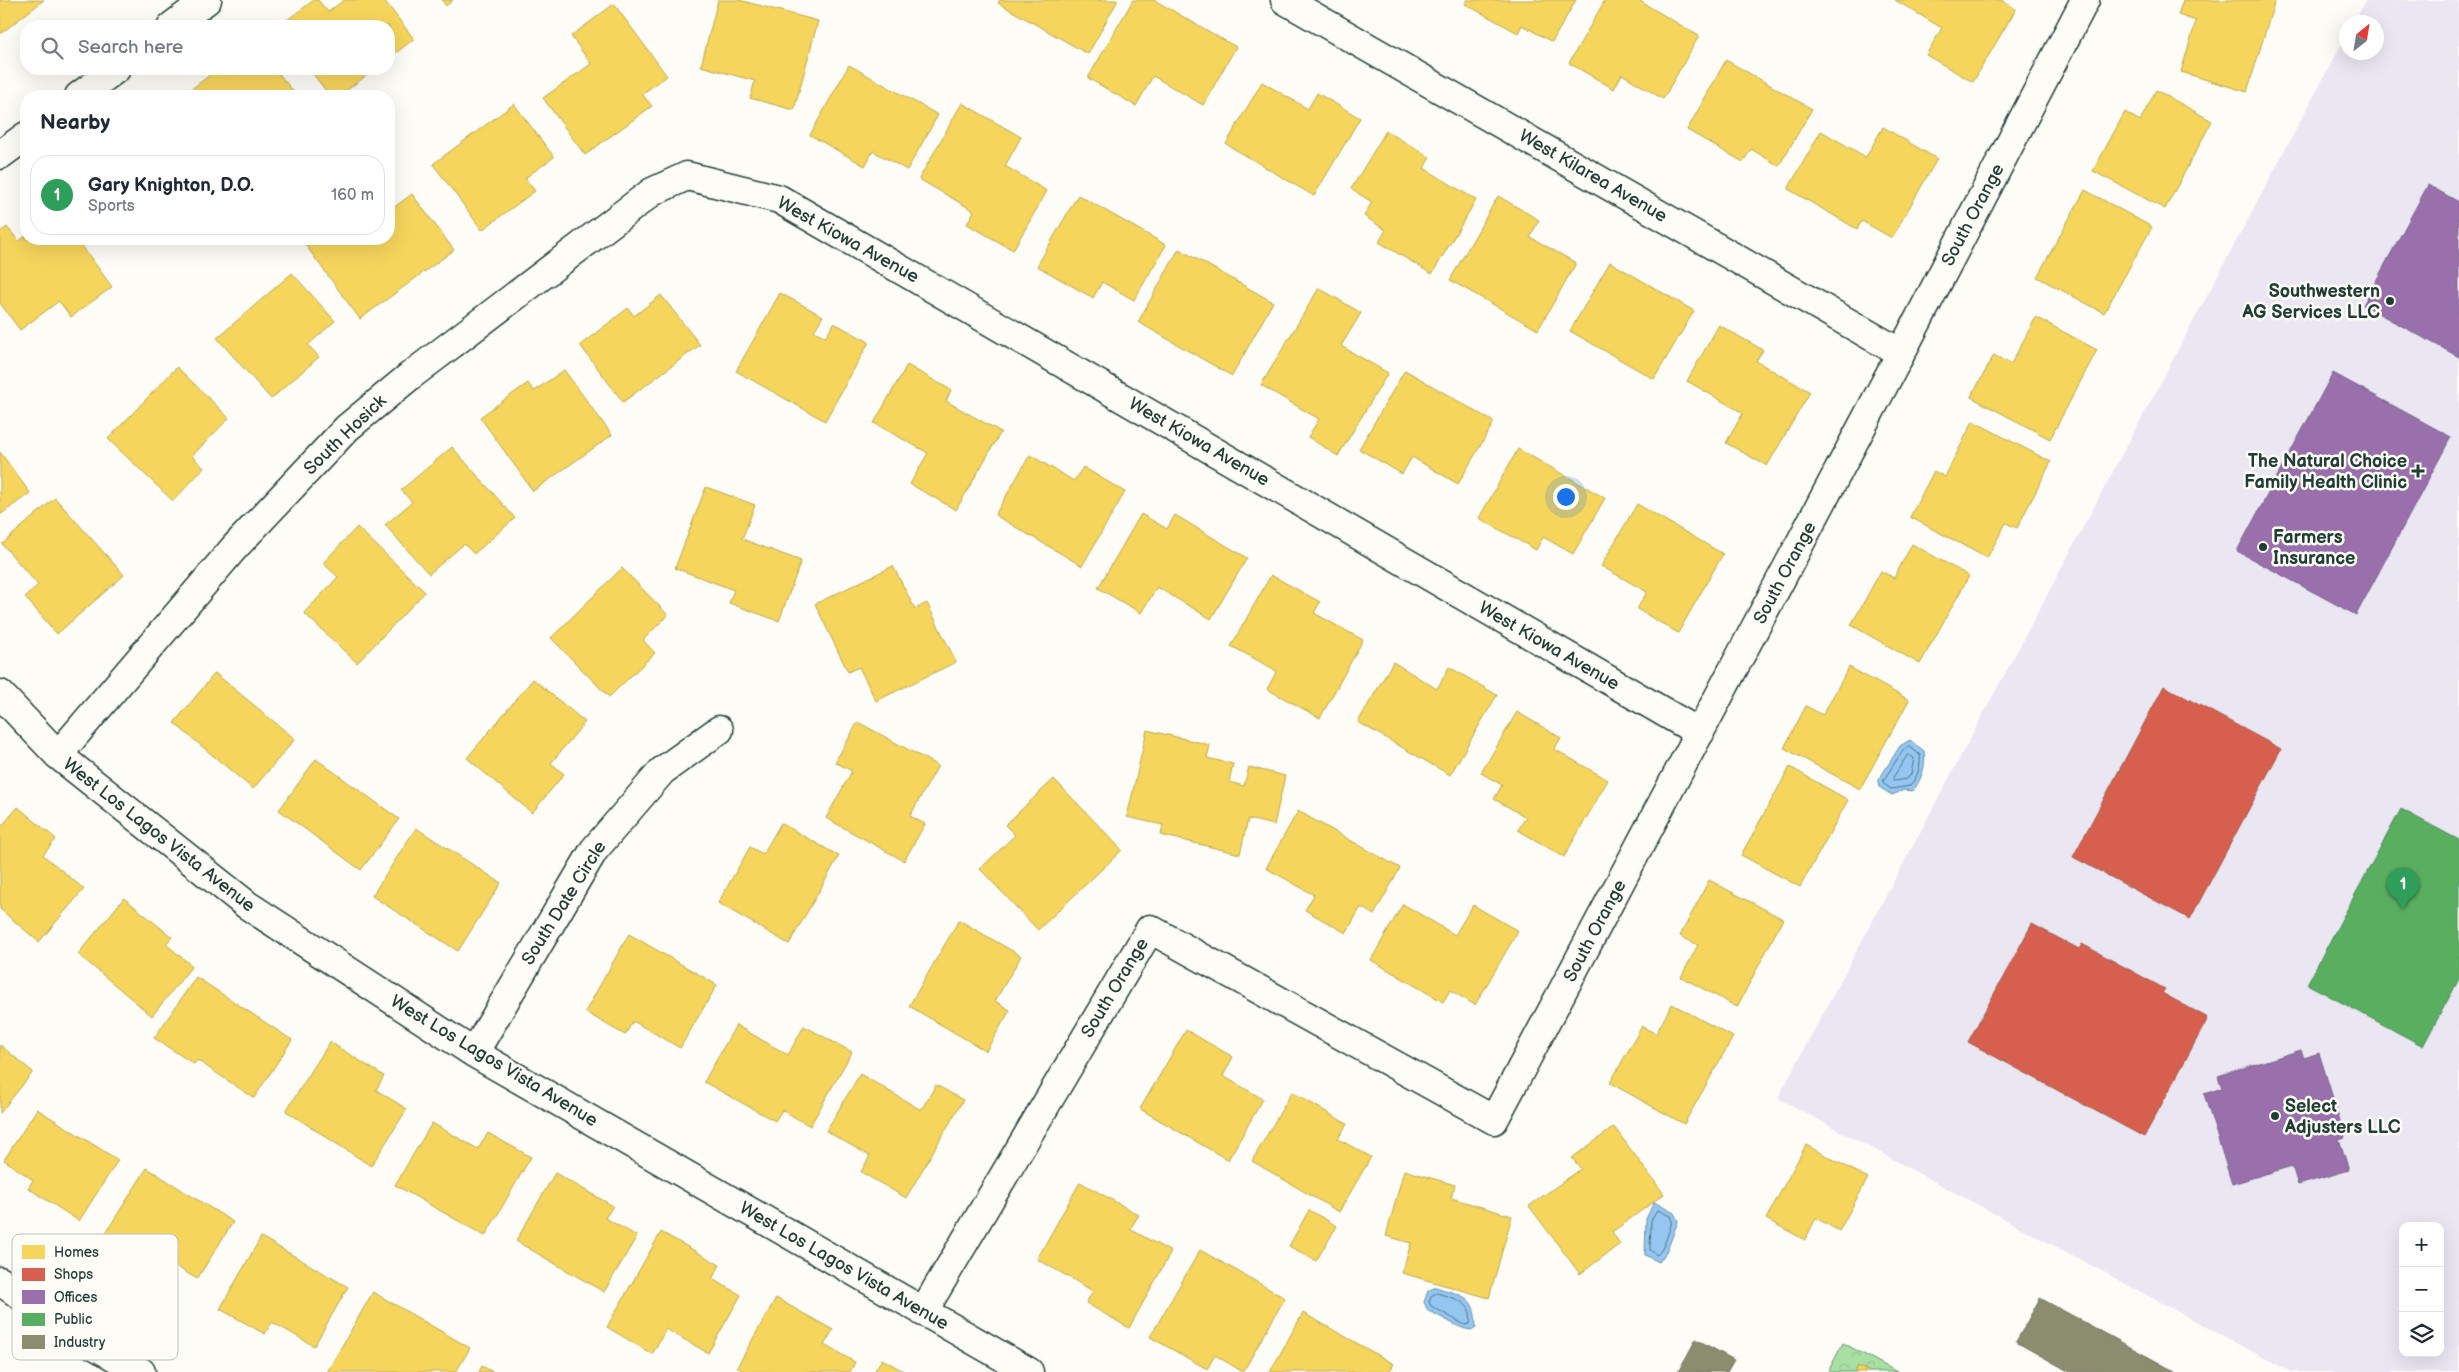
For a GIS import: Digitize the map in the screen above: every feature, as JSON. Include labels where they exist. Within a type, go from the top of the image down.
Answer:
[{"type":"street","points":[[180,20],[207,0]]},
{"type":"street","name":"West Kilarea Avenue","points":[[1285,0],[1901,353]]},
{"type":"street","name":"South Orange","points":[[923,1312],[1150,929],[1494,1120],[1901,353],[2085,0]]},
{"type":"street","points":[[87,90],[108,75]]},
{"type":"street","points":[[0,155],[20,140]]},
{"type":"street","name":"West Kiowa Avenue","points":[[687,176],[778,199],[1700,733]]},
{"type":"street","name":"South Hosick","points":[[58,755],[234,548],[347,428],[418,370],[652,192],[687,176]]},
{"type":"street","name":"West Los Lagos Vista Avenue","points":[[0,694],[58,755],[247,905],[474,1053],[1028,1372]]},
{"type":"street","name":"South Date Circle","points":[[474,1053],[594,850],[662,771],[719,730]]},
{"type":"street","points":[[0,1281],[12,1289]]},
{"type":"street","points":[[120,1360],[141,1372]]},
{"type":"shaded area","points":[[2366,0],[2459,0],[2459,1372],[2291,1372],[1778,1098],[2339,49],[2339,60],[2384,60],[2384,15],[2358,15]]},
{"type":"green space","points":[[1843,1343],[1897,1372],[1869,1372],[1858,1366],[1855,1372],[1828,1372]]},
{"type":"water","points":[[1910,740],[1924,751],[1923,772],[1913,791],[1904,790],[1892,795],[1879,787],[1878,781],[1900,746]]},
{"type":"water","points":[[1654,1202],[1674,1213],[1678,1221],[1668,1248],[1659,1262],[1645,1255],[1646,1219]]},
{"type":"water","points":[[1436,1287],[1461,1295],[1470,1302],[1475,1316],[1476,1327],[1471,1330],[1466,1329],[1428,1311],[1424,1302],[1428,1291]]},
{"type":"building: Homes","points":[[0,0],[44,0],[0,34]]},
{"type":"building: Homes","points":[[314,0],[318,0],[328,12],[344,0],[384,0],[414,39],[395,53],[395,20],[287,20]]},
{"type":"building: Homes","points":[[442,0],[453,0],[446,6]]},
{"type":"building: Homes","points":[[718,0],[739,0],[818,21],[794,110],[750,98],[755,81],[701,66]]},
{"type":"building: Homes","points":[[1000,0],[1118,0],[1088,54],[998,3]]},
{"type":"building: Homes","points":[[1133,0],[1154,0],[1236,47],[1203,105],[1153,76],[1136,106],[1088,78]]},
{"type":"building: Homes","points":[[1467,0],[1576,0],[1552,42],[1522,25],[1518,33],[1465,4]]},
{"type":"building: Homes","points":[[1605,0],[1638,0],[1699,36],[1663,99],[1622,74],[1614,89],[1569,63]]},
{"type":"building: Homes","points":[[1895,0],[2001,0],[2016,9],[1973,82],[1926,55],[1942,28]]},
{"type":"building: Homes","points":[[2183,0],[2275,0],[2247,92],[2181,72],[2196,21],[2178,15]]},
{"type":"building: Homes","points":[[614,4],[667,76],[642,94],[652,106],[585,155],[543,98],[591,64],[571,36]]},
{"type":"building: Homes","points":[[1726,60],[1812,109],[1779,166],[1751,149],[1743,162],[1687,130]]},
{"type":"building: Homes","points":[[849,65],[938,115],[907,170],[873,151],[865,166],[810,135]]},
{"type":"building: Homes","points":[[210,75],[280,75],[292,90],[190,90]]},
{"type":"building: Homes","points":[[314,75],[367,75],[347,90],[325,90]]},
{"type":"building: Homes","points":[[1262,82],[1308,109],[1317,93],[1360,118],[1314,196],[1226,144]]},
{"type":"building: Homes","points":[[2156,90],[2212,121],[2165,209],[2093,171],[2125,112],[2140,121]]},
{"type":"building: Homes","points":[[962,103],[1021,137],[1005,166],[1047,191],[1013,250],[967,224],[974,211],[919,179]]},
{"type":"building: Homes","points":[[514,104],[554,157],[525,178],[535,191],[482,230],[433,164]]},
{"type":"building: Homes","points":[[1883,127],[1937,159],[1892,238],[1862,221],[1857,229],[1788,189],[1821,131],[1866,157]]},
{"type":"building: Homes","points":[[1386,131],[1430,157],[1424,168],[1476,200],[1432,274],[1379,242],[1386,230],[1364,216],[1372,202],[1351,189]]},
{"type":"building: Homes","points":[[2085,190],[2152,227],[2104,313],[2037,277]]},
{"type":"building: Homes","points":[[412,194],[454,250],[360,319],[305,245],[395,245],[395,207]]},
{"type":"building: Homes","points":[[1078,195],[1166,245],[1134,300],[1102,282],[1093,298],[1037,266]]},
{"type":"building: Homes","points":[[1498,196],[1539,220],[1530,237],[1576,263],[1538,330],[1450,280]]},
{"type":"building: Homes","points":[[7,227],[20,240],[20,245],[81,245],[112,287],[71,317],[59,301],[20,330],[0,303],[0,232]]},
{"type":"building: Homes","points":[[1179,249],[1273,302],[1232,376],[1138,322]]},
{"type":"building: Homes","points":[[1610,262],[1694,311],[1654,379],[1570,331]]},
{"type":"building: Homes","points":[[292,273],[335,321],[308,345],[319,357],[271,399],[217,338]]},
{"type":"building: Homes","points":[[1319,288],[1361,313],[1341,346],[1388,373],[1338,456],[1308,437],[1319,419],[1261,385]]},
{"type":"building: Homes","points":[[780,293],[823,316],[814,331],[826,337],[834,323],[869,342],[825,421],[736,371]]},
{"type":"building: Homes","points":[[661,295],[700,345],[623,402],[580,345],[628,308],[634,316]]},
{"type":"building: Homes","points":[[2036,317],[2097,350],[2050,439],[1971,397],[1994,355],[2011,364]]},
{"type":"building: Homes","points":[[1719,325],[1763,350],[1756,361],[1810,392],[1767,466],[1726,443],[1743,413],[1687,381]]},
{"type":"building: Homes","points":[[907,365],[951,390],[946,401],[1001,432],[956,510],[910,484],[928,453],[874,423]]},
{"type":"building: Homes","points":[[177,367],[229,418],[192,456],[204,468],[173,501],[108,439]]},
{"type":"building: Homes","points":[[564,370],[612,435],[533,491],[480,417],[528,383],[534,391]]},
{"type":"building: Homes","points":[[1405,370],[1494,422],[1458,484],[1412,457],[1402,474],[1359,449]]},
{"type":"building: Homes","points":[[1973,421],[2051,462],[2017,528],[2006,523],[1987,558],[1910,517],[1934,471],[1945,477]]},
{"type":"building: Homes","points":[[452,447],[515,518],[474,554],[464,544],[429,574],[385,525],[412,502],[401,490]]},
{"type":"building: Homes","points":[[1518,449],[1605,498],[1573,554],[1543,537],[1536,550],[1479,518]]},
{"type":"building: Homes","points":[[0,452],[30,493],[0,515]]},
{"type":"building: Homes","points":[[1030,455],[1074,481],[1083,467],[1125,492],[1082,566],[995,515]]},
{"type":"building: Homes","points":[[706,487],[755,505],[742,539],[801,561],[779,621],[729,603],[734,590],[675,568]]},
{"type":"building: Homes","points":[[55,498],[124,575],[57,634],[25,597],[38,585],[2,544]]},
{"type":"building: Homes","points":[[1637,504],[1723,554],[1678,633],[1637,609],[1647,592],[1601,566]]},
{"type":"building: Homes","points":[[1141,514],[1167,529],[1175,515],[1247,558],[1211,619],[1157,587],[1141,613],[1098,588]]},
{"type":"building: Homes","points":[[357,527],[425,592],[357,663],[304,613],[338,577],[323,563]]},
{"type":"building: Homes","points":[[1912,544],[1969,576],[1920,664],[1851,625],[1881,571],[1894,578]]},
{"type":"building: Homes","points":[[893,566],[915,609],[927,603],[956,662],[876,701],[859,667],[848,672],[815,604]]},
{"type":"building: Homes","points":[[622,568],[668,615],[643,640],[655,653],[609,697],[551,638]]},
{"type":"building: Homes","points":[[1271,575],[1320,602],[1314,613],[1363,640],[1320,718],[1267,689],[1277,671],[1231,646]]},
{"type":"building: Homes","points":[[1393,662],[1437,689],[1449,667],[1497,695],[1450,775],[1358,722]]},
{"type":"building: Homes","points":[[1849,667],[1909,700],[1860,789],[1784,748],[1806,706],[1823,715]]},
{"type":"building: Homes","points":[[215,673],[295,739],[253,789],[174,723]]},
{"type":"building: Homes","points":[[533,679],[585,722],[551,763],[564,774],[532,813],[467,758]]},
{"type":"building: Homes","points":[[1517,712],[1561,738],[1554,749],[1608,780],[1564,857],[1518,830],[1526,817],[1494,799],[1502,785],[1481,773]]},
{"type":"building: Homes","points":[[858,722],[938,766],[910,816],[925,824],[904,861],[826,818],[852,771],[835,762]]},
{"type":"building: Homes","points":[[1147,730],[1210,745],[1207,758],[1233,764],[1229,782],[1244,786],[1249,767],[1285,776],[1274,825],[1248,819],[1240,854],[1161,835],[1163,825],[1127,817]]},
{"type":"building: Homes","points":[[316,759],[399,819],[361,870],[279,810]]},
{"type":"building: Homes","points":[[1790,767],[1848,800],[1800,887],[1741,855]]},
{"type":"building: Homes","points":[[1054,779],[1122,850],[1038,930],[980,869],[1015,835],[1005,825]]},
{"type":"building: Homes","points":[[18,807],[56,839],[43,855],[84,889],[39,942],[0,909],[0,828]]},
{"type":"building: Homes","points":[[1298,811],[1400,868],[1374,915],[1361,907],[1346,933],[1305,910],[1314,895],[1266,868]]},
{"type":"building: Homes","points":[[781,823],[839,856],[789,944],[718,903],[750,847],[763,854]]},
{"type":"building: Homes","points":[[416,828],[501,883],[458,951],[372,896]]},
{"type":"building: Homes","points":[[1709,880],[1783,919],[1737,1007],[1681,977],[1698,945],[1680,936]]},
{"type":"building: Homes","points":[[124,898],[172,937],[166,944],[192,966],[152,1016],[78,954]]},
{"type":"building: Homes","points":[[1403,904],[1455,935],[1473,905],[1518,931],[1475,1005],[1450,990],[1443,1002],[1371,960]]},
{"type":"building: Homes","points":[[959,920],[1021,956],[995,1001],[1010,1010],[986,1051],[909,1006]]},
{"type":"building: Homes","points":[[629,934],[717,985],[680,1048],[633,1021],[625,1035],[585,1012]]},
{"type":"building: Homes","points":[[196,977],[292,1040],[254,1098],[197,1060],[194,1064],[154,1038]]},
{"type":"building: Homes","points":[[1672,1004],[1733,1037],[1684,1124],[1610,1083],[1642,1026],[1656,1034]]},
{"type":"building: Homes","points":[[736,1025],[788,1055],[804,1026],[852,1052],[810,1126],[782,1110],[775,1121],[704,1082]]},
{"type":"building: Homes","points":[[1186,1030],[1233,1057],[1223,1076],[1263,1099],[1228,1160],[1140,1109]]},
{"type":"building: Homes","points":[[330,1042],[384,1076],[376,1090],[407,1109],[371,1166],[286,1111]]},
{"type":"building: Homes","points":[[0,1045],[33,1072],[0,1113]]},
{"type":"building: Homes","points":[[860,1074],[921,1110],[936,1085],[963,1100],[906,1198],[861,1172],[870,1156],[826,1131]]},
{"type":"building: Homes","points":[[1292,1092],[1347,1124],[1338,1139],[1371,1157],[1339,1212],[1252,1161]]},
{"type":"building: Homes","points":[[37,1109],[118,1160],[79,1221],[28,1188],[33,1180],[4,1160]]},
{"type":"building: Homes","points":[[432,1123],[478,1149],[488,1133],[531,1157],[485,1236],[395,1185]]},
{"type":"building: Homes","points":[[1614,1127],[1664,1194],[1612,1232],[1620,1244],[1580,1274],[1529,1206],[1581,1169],[1572,1158]]},
{"type":"building: Homes","points":[[1806,1145],[1868,1178],[1839,1231],[1816,1218],[1805,1240],[1766,1219]]},
{"type":"building: Homes","points":[[147,1168],[233,1222],[197,1279],[178,1267],[178,1234],[105,1234]]},
{"type":"building: Homes","points":[[1404,1170],[1455,1185],[1451,1198],[1512,1216],[1489,1298],[1402,1273],[1411,1243],[1386,1236]]},
{"type":"building: Homes","points":[[555,1173],[613,1206],[605,1218],[637,1236],[604,1292],[516,1241]]},
{"type":"building: Homes","points":[[1080,1182],[1139,1215],[1130,1229],[1171,1252],[1129,1328],[1086,1303],[1093,1291],[1037,1259]]},
{"type":"building: Homes","points":[[1309,1210],[1337,1226],[1316,1261],[1289,1246]]},
{"type":"building: Homes","points":[[661,1232],[720,1265],[712,1279],[741,1295],[708,1353],[666,1329],[652,1354],[607,1327]]},
{"type":"building: Homes","points":[[261,1237],[348,1287],[314,1346],[272,1322],[265,1334],[220,1309]]},
{"type":"building: Homes","points":[[1200,1250],[1285,1298],[1243,1372],[1215,1355],[1207,1369],[1150,1337]]},
{"type":"building: Homes","points":[[373,1292],[470,1348],[456,1372],[327,1372]]},
{"type":"building: Homes","points":[[776,1298],[833,1330],[824,1345],[855,1362],[850,1372],[745,1372],[737,1367]]},
{"type":"building: Homes","points":[[1303,1313],[1394,1364],[1389,1372],[1270,1372]]},
{"type":"building: Homes","points":[[882,1359],[905,1372],[874,1372]]},
{"type":"building: Homes","points":[[482,1366],[493,1372],[479,1372]]},
{"type":"building: Homes","points":[[1858,1366],[1869,1372],[1855,1372]]},
{"type":"building: Shops","points":[[2164,686],[2281,749],[2190,919],[2073,857]]},
{"type":"building: Shops","points":[[2032,924],[2079,949],[2082,944],[2165,989],[2162,993],[2208,1018],[2144,1137],[1968,1042]]},
{"type":"building: Offices","points":[[2428,185],[2459,202],[2459,357],[2363,305]]},
{"type":"building: Offices","points":[[2333,373],[2451,437],[2356,615],[2237,551]]},
{"type":"building: Offices","name":"Select Adjusters LLC","points":[[2301,1050],[2304,1058],[2319,1053],[2345,1137],[2339,1139],[2349,1170],[2298,1185],[2292,1166],[2232,1184],[2204,1094],[2222,1088],[2218,1076]]},
{"type":"building: Public","points":[[2401,809],[2459,840],[2459,979],[2423,1046],[2307,984]]},
{"type":"building: Industry","points":[[2040,1298],[2176,1372],[2070,1372],[2016,1342]]},
{"type":"building: Industry","points":[[1696,1339],[1734,1360],[1727,1372],[1678,1372]]},
{"type":"place","name":"Southwestern AG Services LLC","points":[[2390,301]]},
{"type":"place","name":"The Natural Choice Family Health Clinic","points":[[2418,471]]},
{"type":"place","name":"Farmers Insurance","points":[[2263,547]]},
{"type":"place","name":"Gary Knighton, D.O.","points":[[2403,909]]},
{"type":"place","name":"Select Adjusters LLC","points":[[2275,1116]]}]
